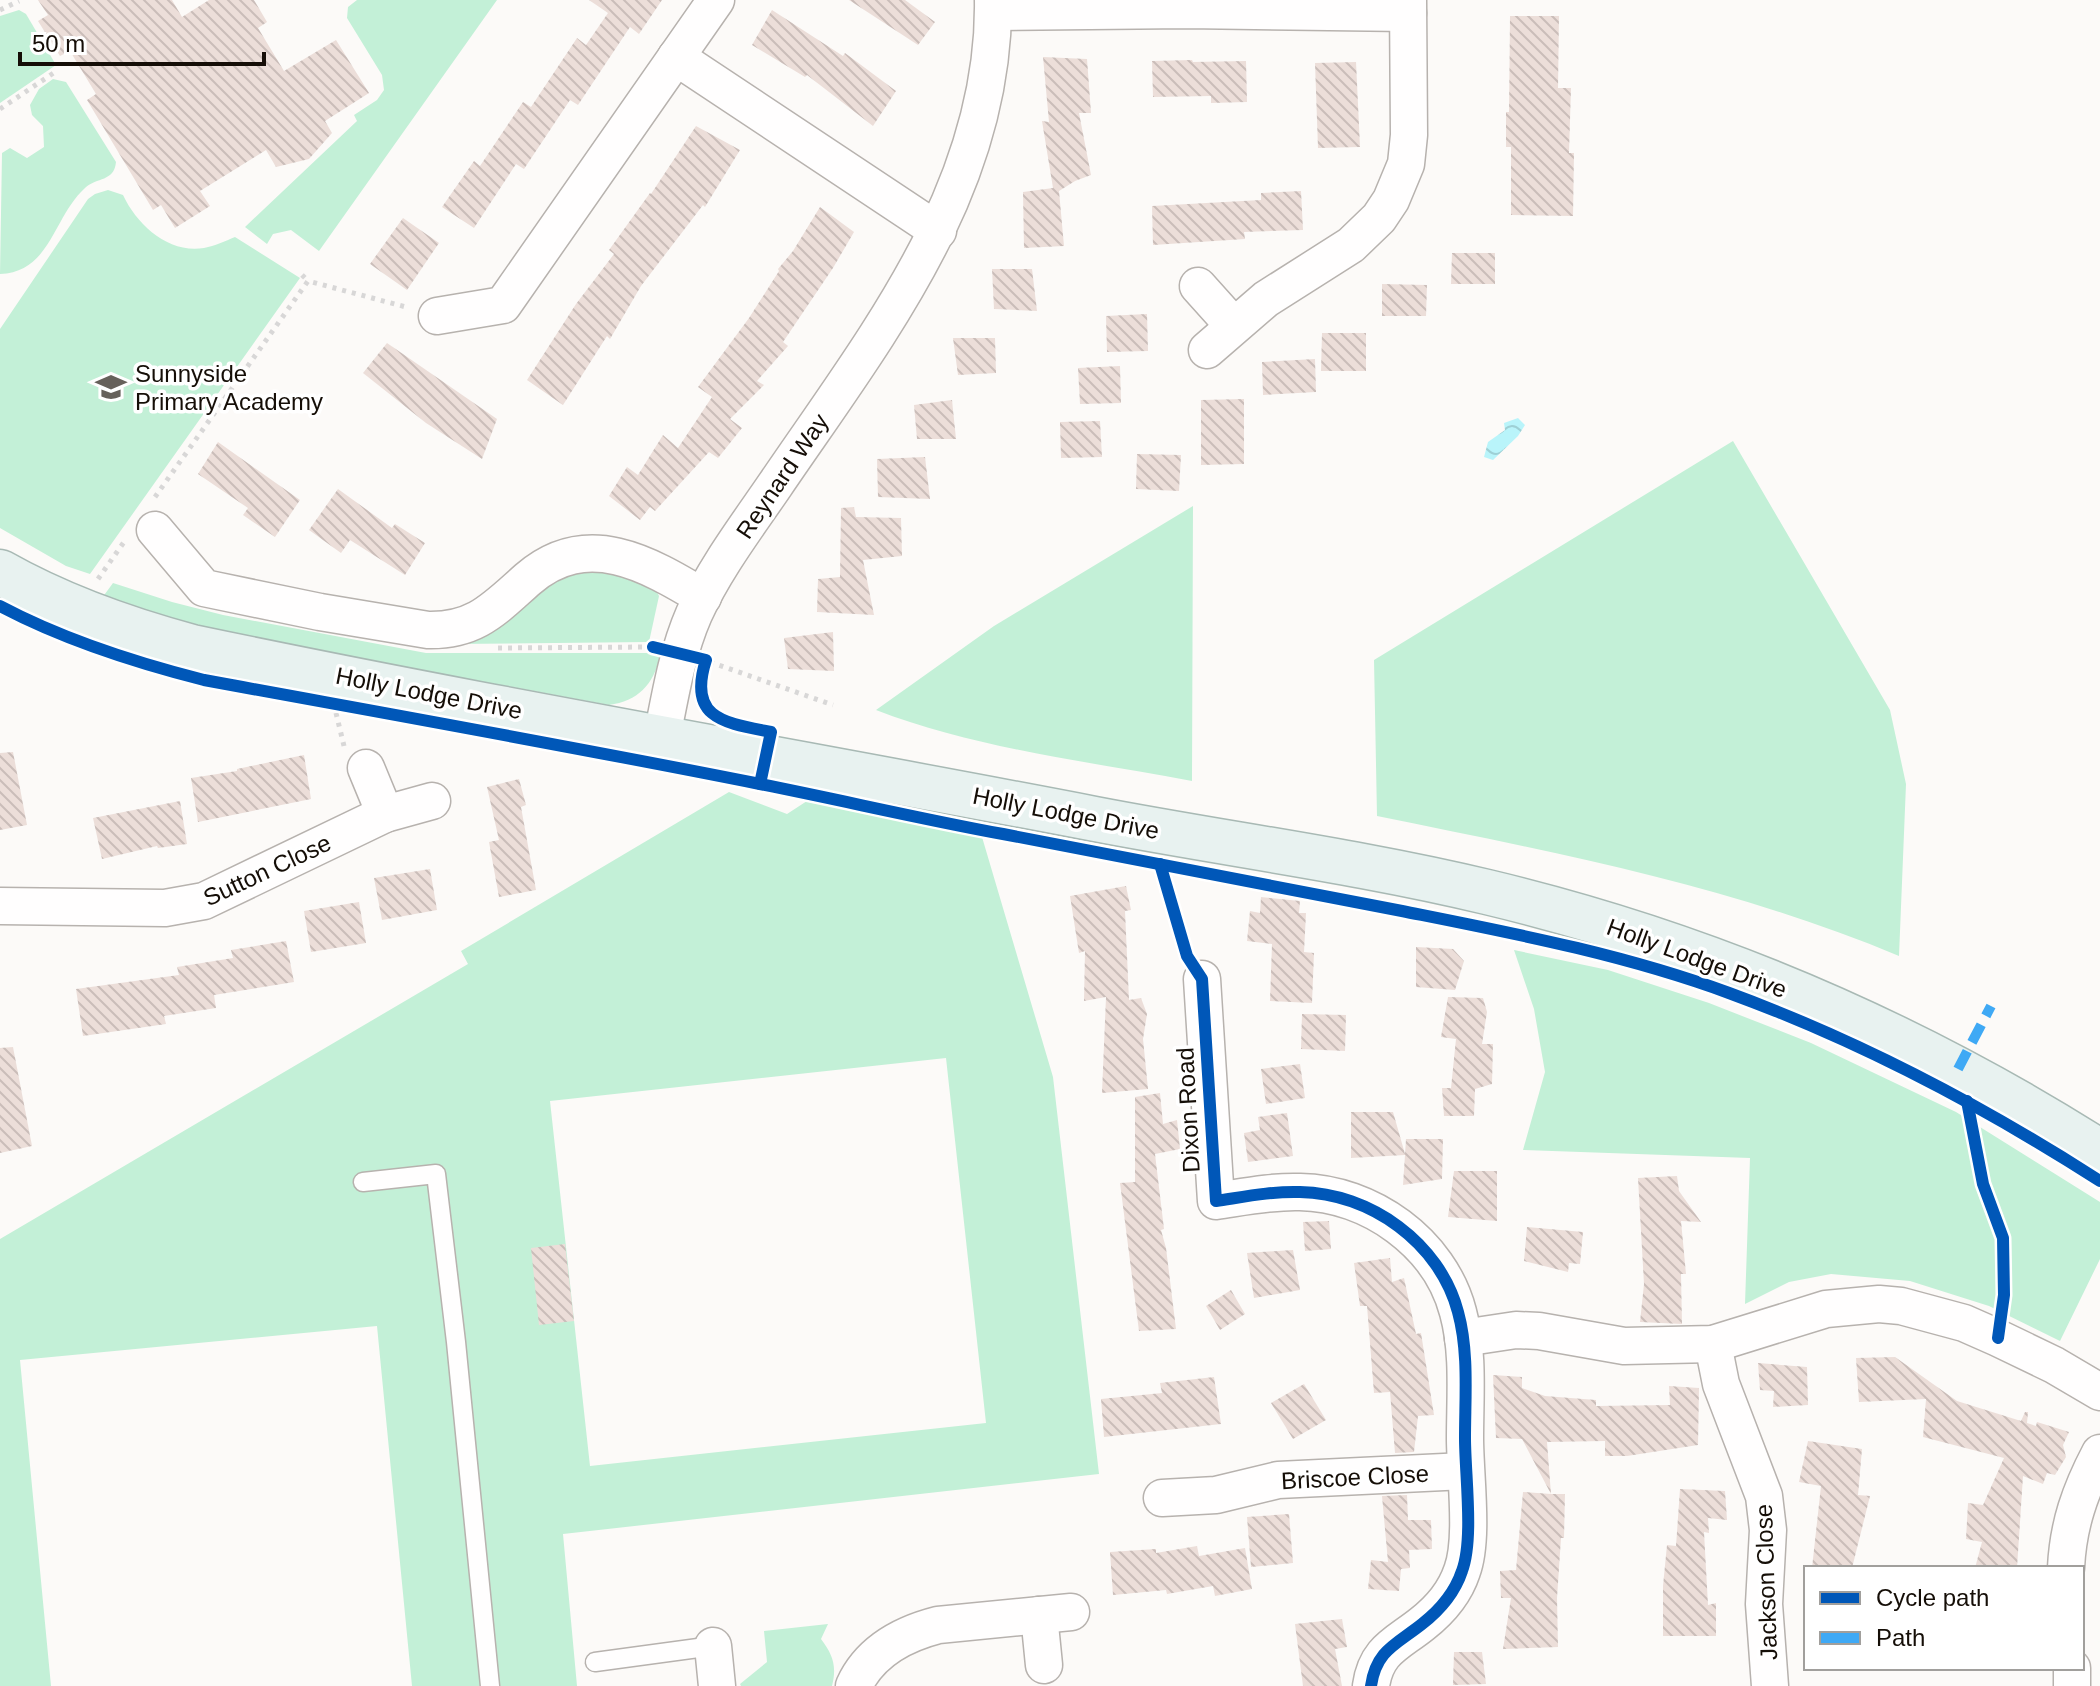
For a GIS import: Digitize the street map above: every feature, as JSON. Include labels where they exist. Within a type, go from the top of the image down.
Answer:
[{"type":"main road","name":"Holly Lodge Drive","points":[[0,572],[85,612],[192,647],[1469,889],[1582,918],[1655,939],[1851,1016],[1958,1069],[2100,1152]]},
{"type":"street","points":[[437,316],[503,305],[716,0]]},
{"type":"street","name":"Reynard Way","points":[[662,737],[703,597],[883,326],[938,231],[955,193],[978,122],[989,64],[994,6],[1187,10],[1408,6],[1409,135],[1406,164],[1391,200],[1379,218],[1351,245],[1266,299],[1207,350]]},
{"type":"street","points":[[676,57],[938,231]]},
{"type":"street","points":[[1198,286],[1233,325]]},
{"type":"street","points":[[144,523],[204,588],[428,630],[468,625],[493,611],[532,576],[550,564],[573,555],[613,555],[637,561],[703,597]]},
{"type":"street","points":[[366,768],[385,814]]},
{"type":"street","name":"Sutton Close","points":[[0,906],[165,908],[204,901],[385,814],[432,801]]},
{"type":"street","name":"Dixon Road","points":[[1202,979],[1216,1201],[1283,1192],[1313,1192],[1347,1199],[1387,1219],[1423,1248],[1437,1265],[1449,1285],[1463,1338]]},
{"type":"street","points":[[1463,1338],[1516,1330],[1624,1346],[1713,1344],[1826,1309],[1879,1304],[1901,1306],[1964,1323],[2054,1365],[2100,1392]]},
{"type":"street","name":"Briscoe Close","points":[[1162,1498],[1216,1495],[1278,1480],[1465,1471],[1463,1338]]},
{"type":"street","name":"Jackson Close","points":[[1713,1344],[1731,1414],[1764,1496],[1768,1530],[1764,1604],[1770,1686]]},
{"type":"street","points":[[2066,1566],[2078,1497],[2100,1453]]},
{"type":"street","points":[[1371,1686],[1381,1656],[1424,1623],[1457,1585],[1464,1567],[1467,1537],[1465,1471]]},
{"type":"street","points":[[854,1686],[869,1662],[884,1649],[921,1629],[1055,1613],[1044,1665]]},
{"type":"street","points":[[713,1646],[717,1686]]},
{"type":"lane","points":[[363,1182],[436,1174],[490,1686]]},
{"type":"lane","points":[[595,1662],[713,1646]]},
{"type":"path","points":[[0,10],[19,1]]},
{"type":"path","points":[[0,109],[58,70]]},
{"type":"path","points":[[302,275],[308,281],[437,316]]},
{"type":"path","points":[[96,581],[144,523],[308,281]]},
{"type":"path","points":[[483,648],[685,660],[833,705]]},
{"type":"path","points":[[334,704],[349,707]]},
{"type":"green space","points":[[357,0],[497,0],[319,251],[291,230],[273,234],[267,244],[245,227],[357,121],[354,115],[377,100],[384,90],[382,75],[347,18],[348,7]]},
{"type":"green space","points":[[19,10],[26,14],[56,65],[0,103],[0,16]]},
{"type":"green space","points":[[53,79],[66,82],[116,162],[115,168],[108,176],[85,188],[74,200],[41,254],[17,271],[0,274],[2,153],[10,148],[27,158],[44,147],[43,126],[32,115],[30,105],[39,89]]},
{"type":"green space","points":[[108,190],[123,195],[146,227],[167,242],[191,249],[216,245],[235,237],[300,278],[90,574],[66,566],[0,528],[0,329],[88,199]]},
{"type":"green space","points":[[1733,441],[1890,710],[1906,784],[1899,956],[1836,931],[1707,890],[1576,858],[1377,816],[1374,660]]},
{"type":"green space","points":[[1193,506],[1192,781],[993,744],[953,735],[876,710],[994,626]]},
{"type":"green space","points":[[599,568],[655,588],[659,596],[649,642],[454,644],[553,579]]},
{"type":"green space","points":[[113,583],[223,615],[426,653],[653,653],[660,657],[653,676],[643,690],[628,700],[609,705],[220,633],[102,598]]},
{"type":"green space","points":[[729,792],[787,814],[807,801],[982,837],[1053,1077],[1099,1474],[563,1534],[577,1686],[412,1686],[377,1326],[20,1360],[51,1686],[0,1686],[0,1239],[468,964],[461,951]],"holes":[[[946,1058],[986,1423],[590,1466],[550,1101]]]},
{"type":"green space","points":[[1514,950],[1608,970],[1709,1003],[1811,1043],[1956,1112],[2100,1202],[2100,1259],[2060,1341],[1989,1306],[1910,1281],[1831,1274],[1789,1282],[1745,1304],[1750,1158],[1523,1150],[1545,1072],[1534,1009]]},
{"type":"green space","points":[[828,1624],[821,1639],[833,1661],[832,1686],[741,1686],[767,1662],[764,1631]]},
{"type":"water","points":[[1518,418],[1525,425],[1518,436],[1493,460],[1484,457],[1488,442],[1505,430],[1504,423]]},
{"type":"building","points":[[38,0],[172,0],[182,17],[209,0],[254,0],[267,22],[258,28],[284,71],[336,40],[369,93],[325,121],[332,133],[309,159],[276,167],[266,150],[200,191],[210,206],[175,228],[161,205],[153,210],[87,100],[96,94],[70,51],[60,56],[38,21],[48,15]]},
{"type":"building","points":[[589,0],[662,0],[639,34],[630,27],[578,105],[570,100],[524,169],[516,164],[474,228],[442,207],[474,161],[480,166],[523,102],[531,107],[577,38],[586,45],[608,13]]},
{"type":"building","points":[[849,0],[905,0],[935,22],[918,45]]},
{"type":"building","points":[[772,10],[843,56],[845,53],[896,91],[873,126],[807,75],[805,77],[752,45]]},
{"type":"building","points":[[1510,16],[1559,16],[1558,88],[1571,88],[1569,153],[1574,153],[1573,216],[1511,215],[1511,147],[1506,147]]},
{"type":"building","points":[[1043,57],[1087,59],[1091,113],[1079,113],[1091,175],[1059,191],[1064,246],[1024,248],[1023,192],[1053,188],[1042,121],[1049,122]]},
{"type":"building","points":[[1152,61],[1246,61],[1247,102],[1211,103],[1211,96],[1153,97]]},
{"type":"building","points":[[1356,62],[1360,147],[1318,148],[1315,63]]},
{"type":"building","points":[[696,126],[740,150],[705,207],[703,205],[641,286],[610,339],[607,336],[563,405],[527,380],[576,304],[614,254],[609,250]]},
{"type":"building","points":[[1301,191],[1303,230],[1244,232],[1245,239],[1153,245],[1152,206],[1261,200],[1261,193]]},
{"type":"building","points":[[820,207],[854,232],[783,342],[788,346],[757,381],[764,385],[730,419],[742,428],[718,458],[709,452],[655,511],[650,507],[640,520],[609,496],[627,467],[638,475],[663,435],[678,448],[712,397],[698,387],[749,318]]},
{"type":"building","points":[[403,218],[439,243],[407,290],[370,264]]},
{"type":"building","points":[[1452,253],[1495,253],[1495,284],[1451,284]]},
{"type":"building","points":[[992,269],[1032,269],[1037,311],[994,309]]},
{"type":"building","points":[[1382,284],[1427,285],[1426,316],[1382,316]]},
{"type":"building","points":[[1147,314],[1148,351],[1107,352],[1106,316]]},
{"type":"building","points":[[1322,333],[1366,333],[1366,371],[1321,371]]},
{"type":"building","points":[[953,338],[995,338],[996,373],[958,375]]},
{"type":"building","points":[[387,343],[497,419],[482,459],[426,423],[363,373]]},
{"type":"building","points":[[1315,359],[1316,392],[1263,395],[1262,362]]},
{"type":"building","points":[[1120,366],[1121,403],[1080,404],[1078,368]]},
{"type":"building","points":[[1244,399],[1244,464],[1201,465],[1201,400]]},
{"type":"building","points":[[952,400],[956,439],[917,439],[914,405]]},
{"type":"building","points":[[1100,421],[1102,457],[1061,458],[1060,422]]},
{"type":"building","points":[[218,442],[300,500],[275,537],[243,515],[248,508],[198,474]]},
{"type":"building","points":[[1137,454],[1181,455],[1179,491],[1136,489]]},
{"type":"building","points":[[925,457],[930,499],[878,497],[877,459]]},
{"type":"building","points":[[338,489],[392,528],[395,524],[425,543],[405,575],[350,540],[341,553],[309,530]]},
{"type":"building","points":[[854,507],[856,517],[901,518],[902,556],[863,560],[874,615],[817,612],[818,579],[840,577],[841,508]]},
{"type":"building","points":[[833,632],[834,671],[788,669],[784,638]]},
{"type":"building","points":[[13,752],[27,825],[0,830],[0,753]]},
{"type":"building","points":[[304,755],[311,799],[198,822],[191,778]]},
{"type":"building","points":[[519,779],[526,805],[521,807],[536,890],[499,897],[489,842],[499,840],[487,787]]},
{"type":"building","points":[[180,801],[187,844],[157,846],[102,859],[93,818]]},
{"type":"building","points":[[430,869],[437,910],[382,920],[374,878]]},
{"type":"building","points":[[1126,886],[1131,910],[1125,911],[1129,1000],[1141,998],[1147,1014],[1143,1039],[1148,1089],[1102,1093],[1106,997],[1084,1001],[1085,951],[1079,953],[1070,896]]},
{"type":"building","points":[[1261,897],[1300,901],[1299,913],[1306,913],[1304,952],[1314,953],[1312,1003],[1270,1001],[1272,944],[1247,941],[1250,911],[1260,913]]},
{"type":"building","points":[[359,902],[366,943],[311,952],[304,911]]},
{"type":"building","points":[[286,941],[294,982],[214,995],[216,1008],[164,1016],[166,1024],[83,1036],[76,989],[179,975],[177,967],[233,958],[231,950]]},
{"type":"building","points":[[1416,947],[1453,949],[1464,961],[1455,990],[1416,987]]},
{"type":"building","points":[[1448,997],[1483,998],[1487,1012],[1482,1044],[1493,1044],[1492,1084],[1475,1089],[1474,1116],[1444,1116],[1442,1088],[1451,1088],[1456,1039],[1441,1037]]},
{"type":"building","points":[[1302,1014],[1346,1015],[1345,1051],[1301,1049]]},
{"type":"building","points":[[13,1047],[32,1146],[0,1153],[0,1048]]},
{"type":"building","points":[[1300,1064],[1305,1098],[1266,1104],[1261,1069]]},
{"type":"building","points":[[1160,1093],[1163,1124],[1177,1120],[1180,1149],[1155,1154],[1164,1229],[1161,1230],[1176,1329],[1139,1331],[1120,1183],[1135,1182],[1135,1097]]},
{"type":"building","points":[[1351,1112],[1393,1112],[1405,1154],[1406,1139],[1443,1139],[1442,1179],[1403,1185],[1405,1155],[1351,1158]]},
{"type":"building","points":[[1287,1113],[1293,1156],[1248,1162],[1244,1133],[1260,1130],[1258,1117]]},
{"type":"building","points":[[1454,1171],[1497,1171],[1497,1221],[1448,1217]]},
{"type":"building","points":[[1677,1176],[1679,1191],[1701,1222],[1681,1221],[1686,1274],[1681,1274],[1682,1324],[1640,1322],[1644,1284],[1638,1178]]},
{"type":"building","points":[[1329,1221],[1331,1249],[1305,1251],[1303,1222]]},
{"type":"building","points":[[1527,1227],[1583,1232],[1580,1264],[1569,1263],[1568,1272],[1524,1261]]},
{"type":"building","points":[[565,1244],[574,1321],[539,1325],[531,1248]]},
{"type":"building","points":[[1293,1250],[1300,1290],[1254,1298],[1247,1253]]},
{"type":"building","points":[[1390,1258],[1392,1282],[1404,1278],[1416,1334],[1421,1333],[1434,1415],[1418,1416],[1414,1452],[1395,1453],[1390,1392],[1374,1393],[1367,1306],[1360,1306],[1354,1263]]},
{"type":"building","points":[[1231,1290],[1245,1314],[1220,1330],[1206,1306]]},
{"type":"building","points":[[1895,1357],[1957,1401],[2021,1421],[2028,1412],[2027,1423],[2036,1426],[2037,1422],[2069,1432],[2063,1445],[2066,1457],[2055,1475],[2047,1473],[2043,1484],[2023,1476],[2017,1566],[1976,1566],[1982,1542],[1966,1539],[1968,1503],[1983,1505],[2004,1458],[1923,1437],[1926,1399],[1859,1402],[1856,1358]]},
{"type":"building","points":[[1758,1363],[1807,1367],[1808,1405],[1773,1407],[1774,1391],[1760,1390]]},
{"type":"building","points":[[1493,1375],[1522,1377],[1522,1388],[1545,1396],[1596,1400],[1596,1406],[1670,1405],[1669,1386],[1699,1388],[1698,1445],[1627,1456],[1605,1456],[1605,1441],[1547,1442],[1551,1494],[1522,1439],[1496,1438]]},
{"type":"building","points":[[1214,1377],[1221,1424],[1104,1437],[1101,1399],[1162,1393],[1160,1383]]},
{"type":"building","points":[[1304,1384],[1326,1420],[1293,1439],[1271,1403]]},
{"type":"building","points":[[1808,1441],[1862,1449],[1858,1495],[1870,1496],[1852,1566],[1812,1566],[1821,1486],[1799,1482]]},
{"type":"building","points":[[1680,1489],[1725,1491],[1727,1520],[1708,1518],[1709,1533],[1704,1532],[1708,1605],[1716,1603],[1716,1636],[1663,1636],[1667,1545],[1676,1546]]},
{"type":"building","points":[[1523,1492],[1565,1494],[1557,1598],[1558,1647],[1503,1649],[1511,1598],[1501,1598],[1500,1571],[1516,1570]]},
{"type":"building","points":[[1407,1495],[1408,1520],[1431,1520],[1432,1549],[1409,1550],[1410,1568],[1401,1569],[1399,1591],[1368,1589],[1371,1560],[1388,1562],[1382,1496]]},
{"type":"building","points":[[1289,1514],[1293,1563],[1251,1567],[1247,1517]]},
{"type":"building","points":[[1197,1546],[1199,1556],[1245,1548],[1252,1589],[1215,1596],[1213,1586],[1167,1594],[1166,1590],[1113,1595],[1110,1552],[1156,1549],[1156,1553]]},
{"type":"building","points":[[1342,1619],[1347,1647],[1335,1649],[1342,1686],[1303,1686],[1295,1624]]},
{"type":"building","points":[[1454,1652],[1482,1652],[1486,1684],[1453,1685]]},
{"type":"marked path","points":[[1958,1069],[1991,1006]]},
{"type":"cycle path","points":[[0,606],[99,649],[204,680],[691,770],[1402,911],[1649,967],[1778,1012],[1873,1054],[1966,1101],[2100,1181]]},
{"type":"cycle path","points":[[653,647],[706,660],[701,680],[702,695],[714,715],[725,721],[771,732],[760,784]]},
{"type":"cycle path","points":[[1160,864],[1187,956],[1202,979],[1216,1201],[1268,1193],[1300,1192],[1352,1201],[1376,1212],[1419,1244],[1436,1264],[1458,1312],[1466,1375],[1466,1558],[1459,1579],[1446,1600],[1429,1619],[1383,1656],[1371,1686]]},
{"type":"cycle path","points":[[1967,1101],[1983,1184],[2003,1238],[2004,1295],[1998,1338]]},
{"type":"place","name":"Sunnyside Primary Academy","points":[[111,387]]}]
